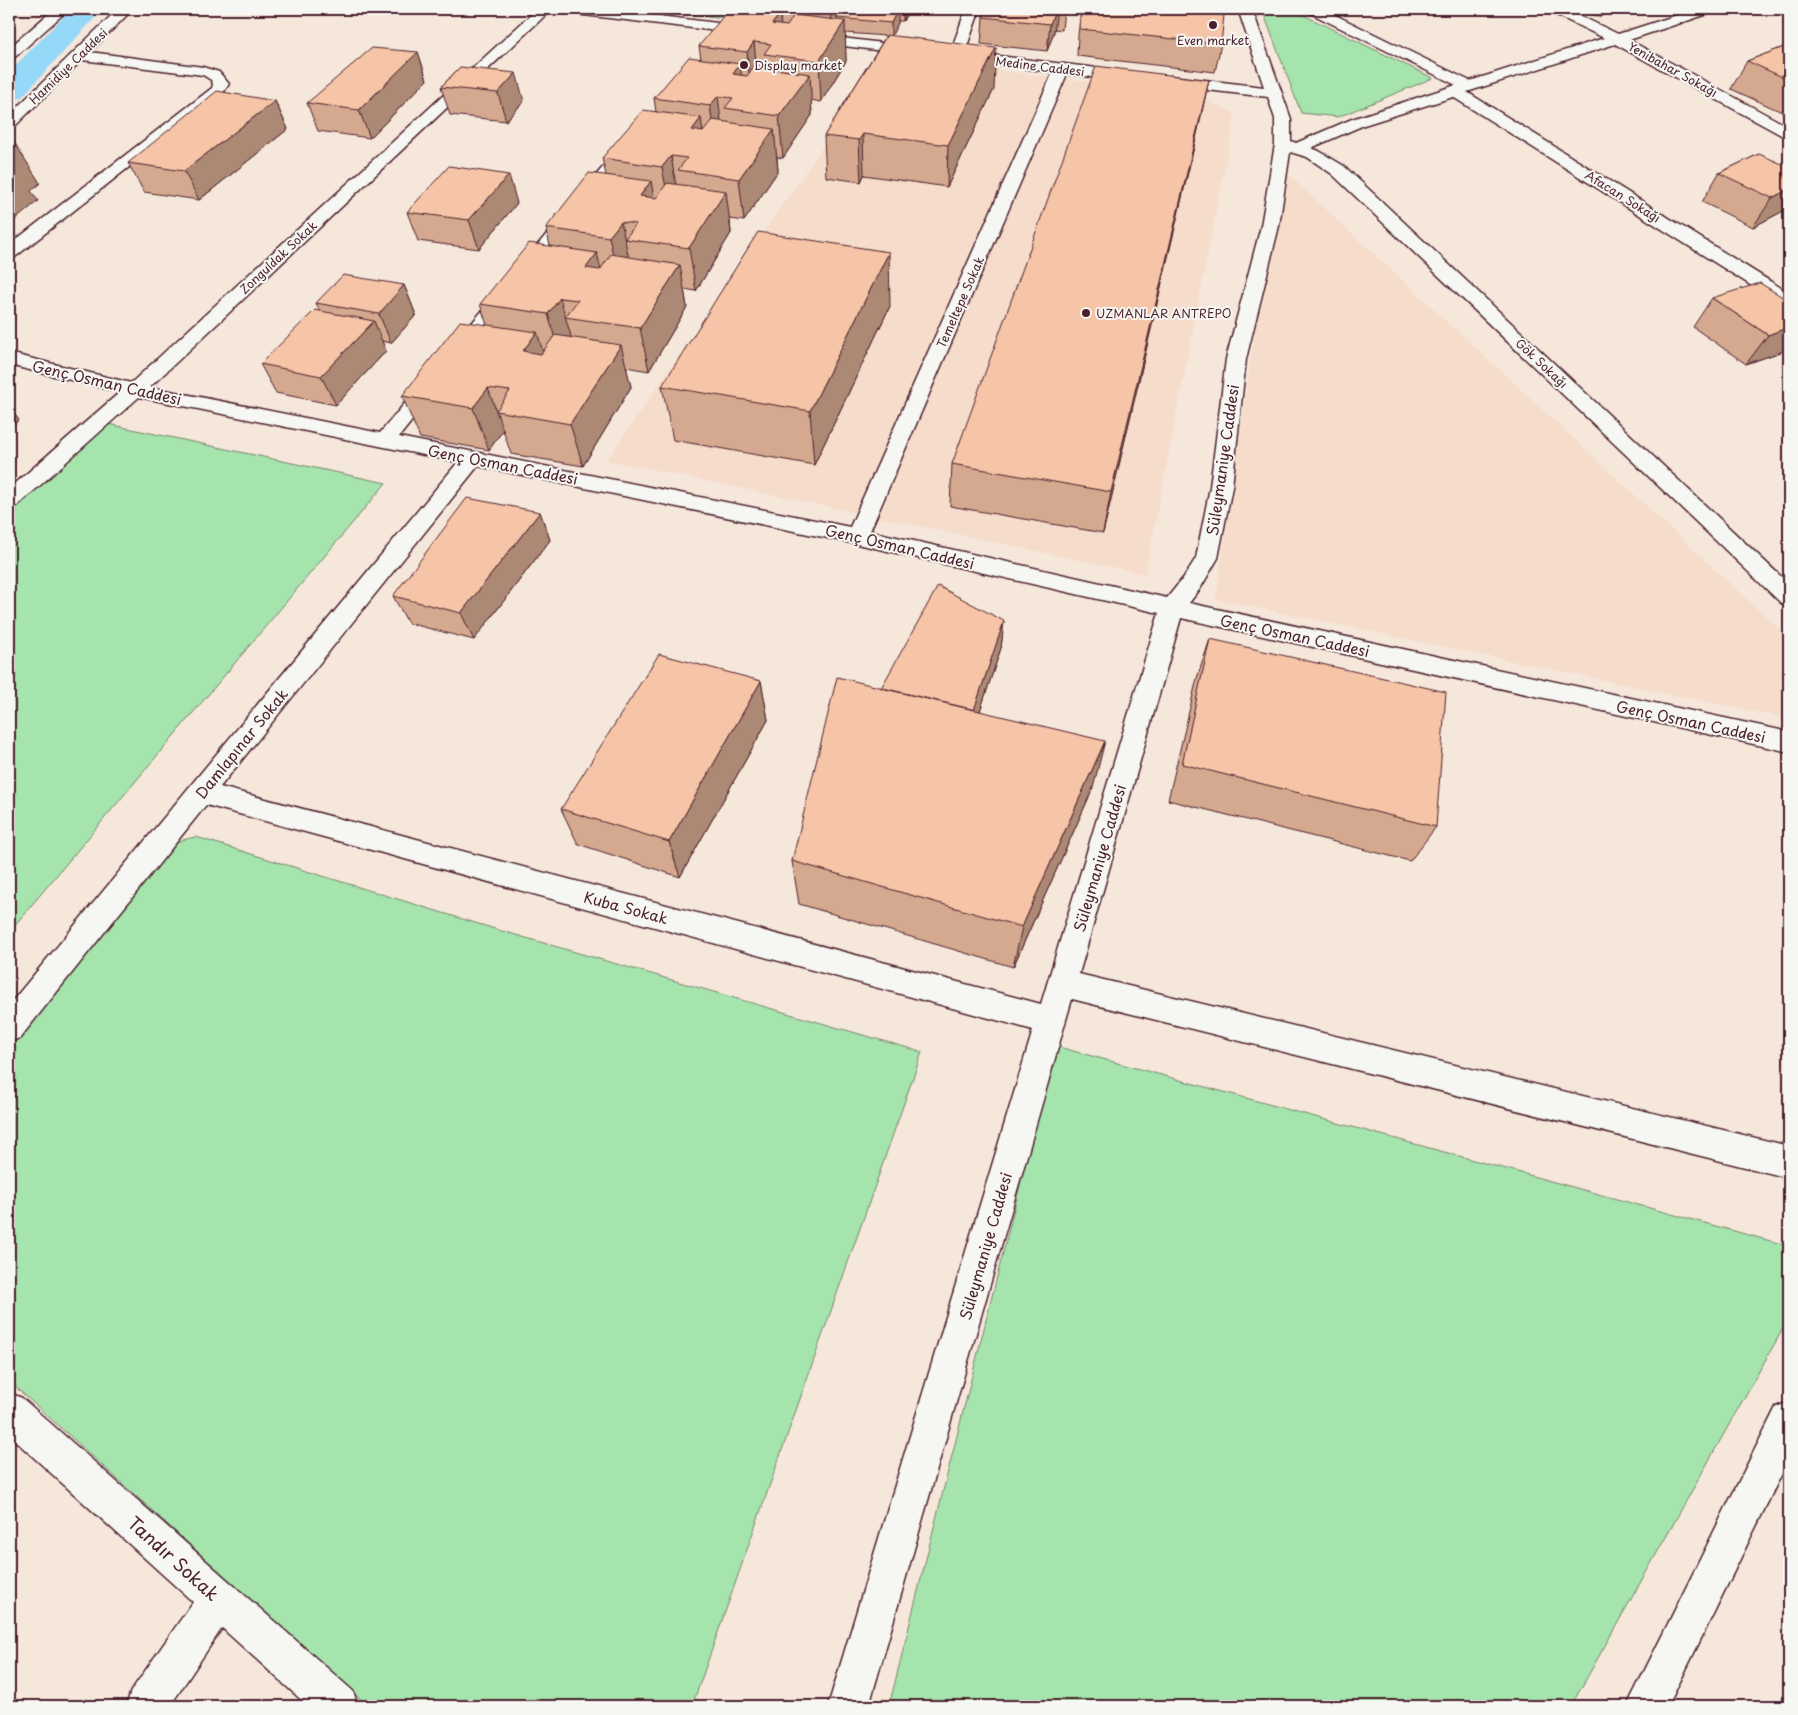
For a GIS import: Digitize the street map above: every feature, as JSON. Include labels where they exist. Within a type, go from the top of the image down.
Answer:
[{"type":"street","points":[[9,55],[62,9]]},
{"type":"street","name":"Hamidiye Caddesi","points":[[9,123],[126,9]]},
{"type":"street","name":"Zonguldak Sokak","points":[[9,501],[135,390],[545,9]]},
{"type":"street","points":[[567,9],[600,11],[727,28],[761,30]]},
{"type":"street","points":[[956,56],[973,9]]},
{"type":"street","name":"Süleymaniye Caddesi","points":[[849,1706],[1172,608],[1192,583],[1207,558],[1222,487],[1236,359],[1291,146],[1245,9]]},
{"type":"street","name":"Afacan Sokağı","points":[[1313,9],[1463,89],[1789,300]]},
{"type":"street","name":"Yenibahar Sokağı","points":[[1555,9],[1617,39],[1789,134]]},
{"type":"street","points":[[1291,146],[1358,122],[1709,9]]},
{"type":"street","points":[[1781,9],[1789,13]]},
{"type":"street","points":[[714,44],[727,28]]},
{"type":"street","name":"Medine Caddesi","points":[[794,36],[1274,93]]},
{"type":"street","points":[[9,253],[218,90],[221,84],[219,78],[203,71],[79,55]]},
{"type":"street","name":"Temeltepe Sokak","points":[[857,536],[1062,69]]},
{"type":"street","points":[[385,440],[638,135]]},
{"type":"street","name":"Gök Sokağı","points":[[1291,146],[1327,161],[1338,170],[1789,598]]},
{"type":"street","name":"Genç Osman Caddesi","points":[[9,359],[135,390],[857,536],[1172,608],[1789,742]]},
{"type":"street","name":"Damlapınar Sokak","points":[[9,1028],[473,458]]},
{"type":"street","name":"Kuba Sokak","points":[[200,793],[1051,1021]]},
{"type":"street","points":[[1062,983],[1789,1162]]},
{"type":"street","name":"Tandır Sokak","points":[[9,1411],[338,1706]]},
{"type":"street","points":[[1647,1706],[1789,1420]]},
{"type":"street","points":[[146,1706],[219,1598]]},
{"type":"shaded area","points":[[885,56],[1197,95],[1235,114],[1145,574],[607,460]]},
{"type":"shaded area","points":[[1279,166],[1789,638],[1789,719],[1216,599]]},
{"type":"green space","points":[[646,9],[731,9],[725,18]]},
{"type":"green space","points":[[1262,9],[1291,9],[1433,78],[1338,117],[1301,113]]},
{"type":"green space","points":[[108,424],[386,483],[9,932],[9,511]]},
{"type":"green space","points":[[196,837],[495,929],[922,1052],[692,1706],[368,1706],[9,1381],[9,1035],[148,866],[174,843]]},
{"type":"green space","points":[[1055,1046],[1789,1246],[1789,1318],[1571,1706],[889,1706]]},
{"type":"building","points":[[729,9],[780,14],[772,24],[787,26],[794,15],[845,21],[819,61],[764,54],[771,44],[754,42],[747,52],[699,46]]},
{"type":"building","points":[[842,9],[877,12],[879,9],[898,9],[891,23],[837,18]]},
{"type":"building","points":[[987,9],[1056,9],[1050,24],[983,17]]},
{"type":"building","points":[[1081,9],[1224,15],[1221,44],[1080,29]]},
{"type":"building","points":[[1181,9],[1223,9],[1223,10]]},
{"type":"building","points":[[887,35],[996,48],[948,145],[863,134],[859,140],[824,136]]},
{"type":"building","points":[[1789,45],[1789,80],[1747,61]]},
{"type":"building","points":[[372,48],[418,52],[359,110],[307,103]]},
{"type":"building","points":[[689,57],[740,64],[733,74],[747,76],[754,66],[810,74],[779,116],[725,108],[733,98],[718,96],[710,106],[654,98]]},
{"type":"building","name":"UZMANLAR ANTREPO","points":[[1096,66],[1209,80],[1111,492],[952,464]]},
{"type":"building","points":[[460,67],[516,73],[498,93],[441,87]]},
{"type":"building","points":[[217,91],[275,101],[184,171],[128,163]]},
{"type":"building","points":[[643,110],[701,118],[692,130],[703,132],[713,120],[774,129],[739,179],[678,170],[687,158],[671,156],[662,167],[602,158]]},
{"type":"building","points":[[1759,154],[1789,167],[1789,189],[1772,198],[1719,173]]},
{"type":"building","points":[[449,166],[509,175],[469,220],[407,212]]},
{"type":"building","points":[[589,173],[651,181],[640,196],[656,198],[667,183],[726,191],[689,248],[625,239],[636,224],[621,222],[609,237],[546,228]]},
{"type":"building","points":[[758,232],[889,252],[810,411],[662,386]]},
{"type":"building","points":[[529,243],[597,253],[586,268],[600,270],[611,254],[680,265],[640,328],[565,317],[578,300],[560,298],[548,314],[480,304]]},
{"type":"building","points":[[343,275],[404,285],[379,314],[316,303]]},
{"type":"building","points":[[1760,283],[1789,301],[1789,327],[1768,335],[1712,298]]},
{"type":"building","points":[[315,310],[374,321],[321,376],[260,364]]},
{"type":"building","points":[[460,321],[537,332],[523,351],[541,354],[555,335],[621,345],[570,424],[496,411],[510,391],[488,388],[473,408],[402,396]]},
{"type":"building","points":[[467,498],[540,512],[461,613],[393,596]]},
{"type":"building","points":[[938,586],[1004,621],[974,710],[881,688]]},
{"type":"building","points":[[1210,639],[1446,692],[1436,827],[1182,764]]},
{"type":"building","points":[[659,654],[761,681],[669,842],[561,809]]},
{"type":"building","points":[[837,677],[1105,741],[1022,927],[792,861]]},
{"type":"waterway","points":[[9,91],[88,9]]},
{"type":"place","name":"Even market","points":[[1213,25]]},
{"type":"place","name":"Display market","points":[[744,65]]},
{"type":"place","name":"UZMANLAR ANTREPO","points":[[1086,313]]}]
